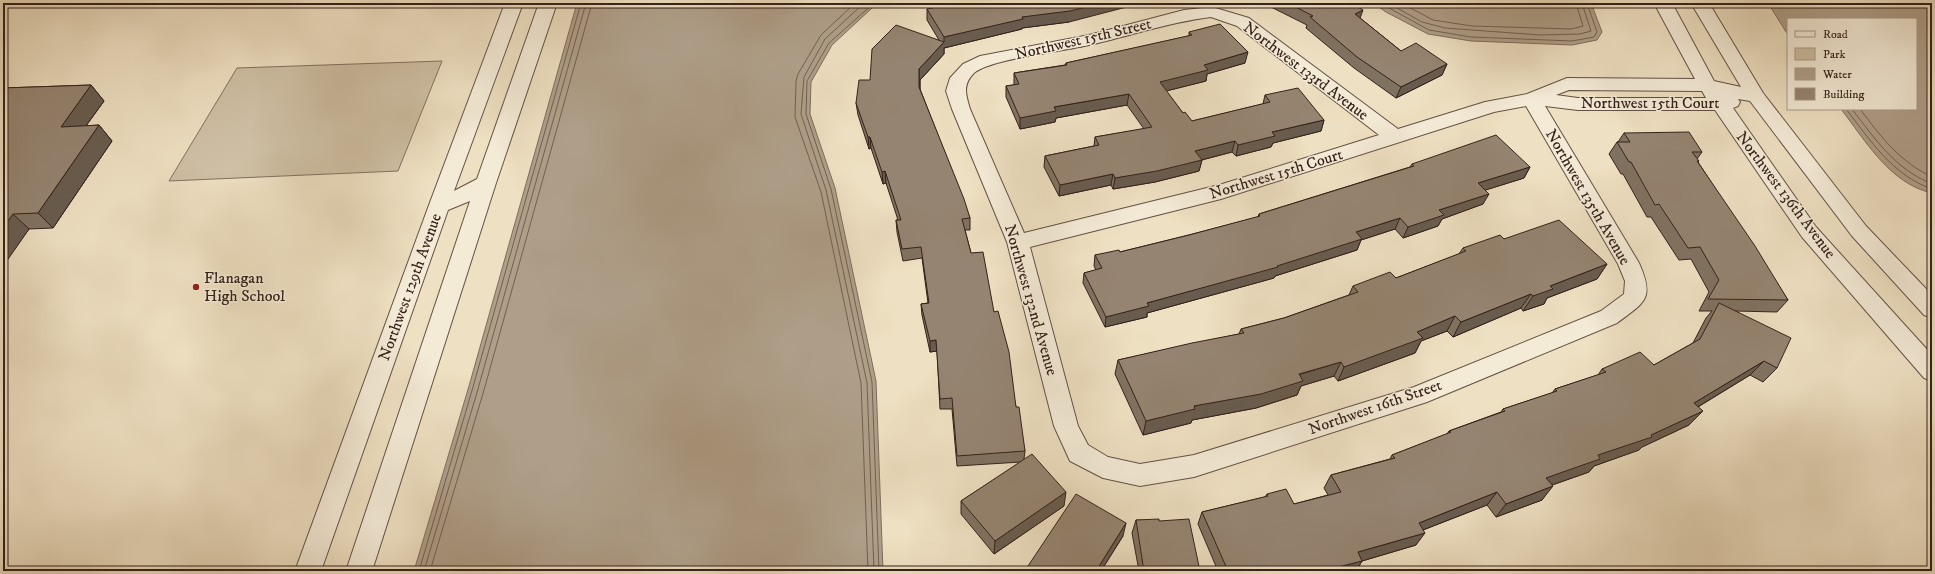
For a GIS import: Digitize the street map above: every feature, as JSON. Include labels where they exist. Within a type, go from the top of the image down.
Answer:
[{"type":"street","name":"Northwest 129th Avenue","points":[[308,571],[439,205],[514,3]]},
{"type":"street","points":[[360,571],[486,183],[548,3]]},
{"type":"street","name":"Northwest 136th Avenue","points":[[1663,3],[1707,85],[1810,232],[1932,371]]},
{"type":"street","points":[[1700,3],[1756,97],[1860,230],[1932,309]]},
{"type":"street","name":"Northwest 15th Street","points":[[959,78],[969,68],[986,60],[1089,40],[1184,15],[1212,12]]},
{"type":"street","name":"Northwest 133rd Avenue","points":[[1212,12],[1243,22],[1396,138]]},
{"type":"street","name":"Northwest 132nd Avenue","points":[[959,78],[955,91],[961,109],[1018,242],[1066,426],[1079,453],[1103,467]]},
{"type":"street","name":"Northwest 15th Court","points":[[1018,242],[1221,192],[1396,138],[1492,106],[1531,99],[1567,84],[1707,85],[1756,97]]},
{"type":"street","name":"Northwest 15th Court","points":[[1531,99],[1578,104],[1720,104],[1756,97]]},
{"type":"street","name":"Northwest 135th Avenue","points":[[1531,99],[1628,263],[1636,281],[1635,298]]},
{"type":"street","points":[[439,205],[463,196],[486,183]]},
{"type":"street","name":"Northwest 16th Street","points":[[1103,467],[1140,475],[1194,466],[1419,395],[1609,318],[1635,298]]},
{"type":"green space","points":[[442,61],[398,171],[169,181],[237,68]]},
{"type":"water","points":[[577,3],[884,3],[872,8],[832,45],[811,82],[810,114],[835,188],[876,381],[883,571],[414,571],[469,386]]},
{"type":"water","points":[[1373,3],[1591,3],[1602,32],[1597,40],[1572,45],[1471,41],[1428,34],[1386,12]]},
{"type":"water","points":[[1768,3],[1932,3],[1932,193],[1917,188],[1891,171],[1869,147],[1842,110],[1917,110],[1917,18],[1787,18],[1787,33]]},
{"type":"building","points":[[955,3],[1102,3],[1070,11],[1022,17],[1023,19],[944,37],[927,9]]},
{"type":"building","points":[[1288,3],[1352,3],[1363,10],[1355,14],[1401,51],[1416,43],[1447,64],[1401,87],[1357,57],[1310,17],[1313,16]]},
{"type":"building","points":[[1220,24],[1248,52],[1204,65],[1208,70],[1160,82],[1183,113],[1185,112],[1192,121],[1270,102],[1265,95],[1298,88],[1324,120],[1272,132],[1275,136],[1238,145],[1235,141],[1195,151],[1202,160],[1157,171],[1115,178],[1113,174],[1060,185],[1045,156],[1099,145],[1095,137],[1152,127],[1129,94],[1054,107],[1056,111],[1020,118],[1006,86],[1019,84],[1014,73],[1067,65],[1066,63],[1192,35],[1189,32]]},
{"type":"building","points":[[896,25],[944,42],[919,69],[919,87],[964,199],[970,218],[962,219],[971,253],[983,252],[994,312],[998,311],[1009,352],[1016,407],[1019,407],[1025,451],[957,456],[952,398],[940,399],[936,340],[930,341],[921,304],[929,303],[921,247],[902,249],[896,220],[901,220],[885,171],[882,172],[856,103],[859,80],[870,80],[872,49]]},
{"type":"building","points":[[91,85],[61,127],[99,125],[38,213],[13,214],[3,228],[3,88]]},
{"type":"building","points":[[1689,132],[1702,152],[1692,152],[1699,161],[1697,161],[1755,246],[1788,300],[1708,299],[1719,280],[1700,247],[1688,248],[1659,204],[1655,205],[1631,162],[1629,162],[1617,142],[1630,142],[1624,133]]},
{"type":"building","points":[[1496,135],[1530,167],[1478,183],[1489,194],[1439,210],[1444,215],[1408,227],[1400,218],[1356,232],[1362,239],[1277,266],[1278,267],[1147,303],[1149,306],[1106,317],[1084,273],[1102,268],[1095,255],[1119,250],[1120,252],[1260,216],[1259,214],[1414,166],[1412,164]]},
{"type":"building","points":[[1559,220],[1607,264],[1550,286],[1553,289],[1533,296],[1531,294],[1461,322],[1455,316],[1417,332],[1423,338],[1344,367],[1341,362],[1299,374],[1303,381],[1261,394],[1194,406],[1195,409],[1146,421],[1118,360],[1244,333],[1241,329],[1284,318],[1358,292],[1353,286],[1390,272],[1396,278],[1466,251],[1463,248],[1500,235],[1504,239]]},
{"type":"building","points":[[1719,303],[1791,338],[1777,368],[1764,361],[1694,403],[1703,411],[1651,435],[1652,437],[1598,455],[1600,459],[1546,478],[1553,486],[1506,504],[1497,492],[1419,523],[1425,533],[1358,552],[1362,561],[1323,571],[1228,571],[1202,512],[1268,496],[1267,494],[1286,489],[1294,504],[1341,492],[1331,475],[1395,458],[1392,455],[1451,432],[1449,431],[1505,411],[1503,409],[1557,391],[1555,389],[1606,372],[1602,369],[1640,352],[1654,365],[1700,339]]},
{"type":"building","points":[[1032,454],[1066,492],[995,541],[961,501]]},
{"type":"building","points":[[1076,494],[1126,523],[1096,571],[1037,571],[1028,566]]},
{"type":"building","points":[[1159,519],[1159,521],[1189,519],[1200,571],[1144,571],[1136,520]]},
{"type":"place","name":"Flanagan High School","points":[[196,287]]}]
